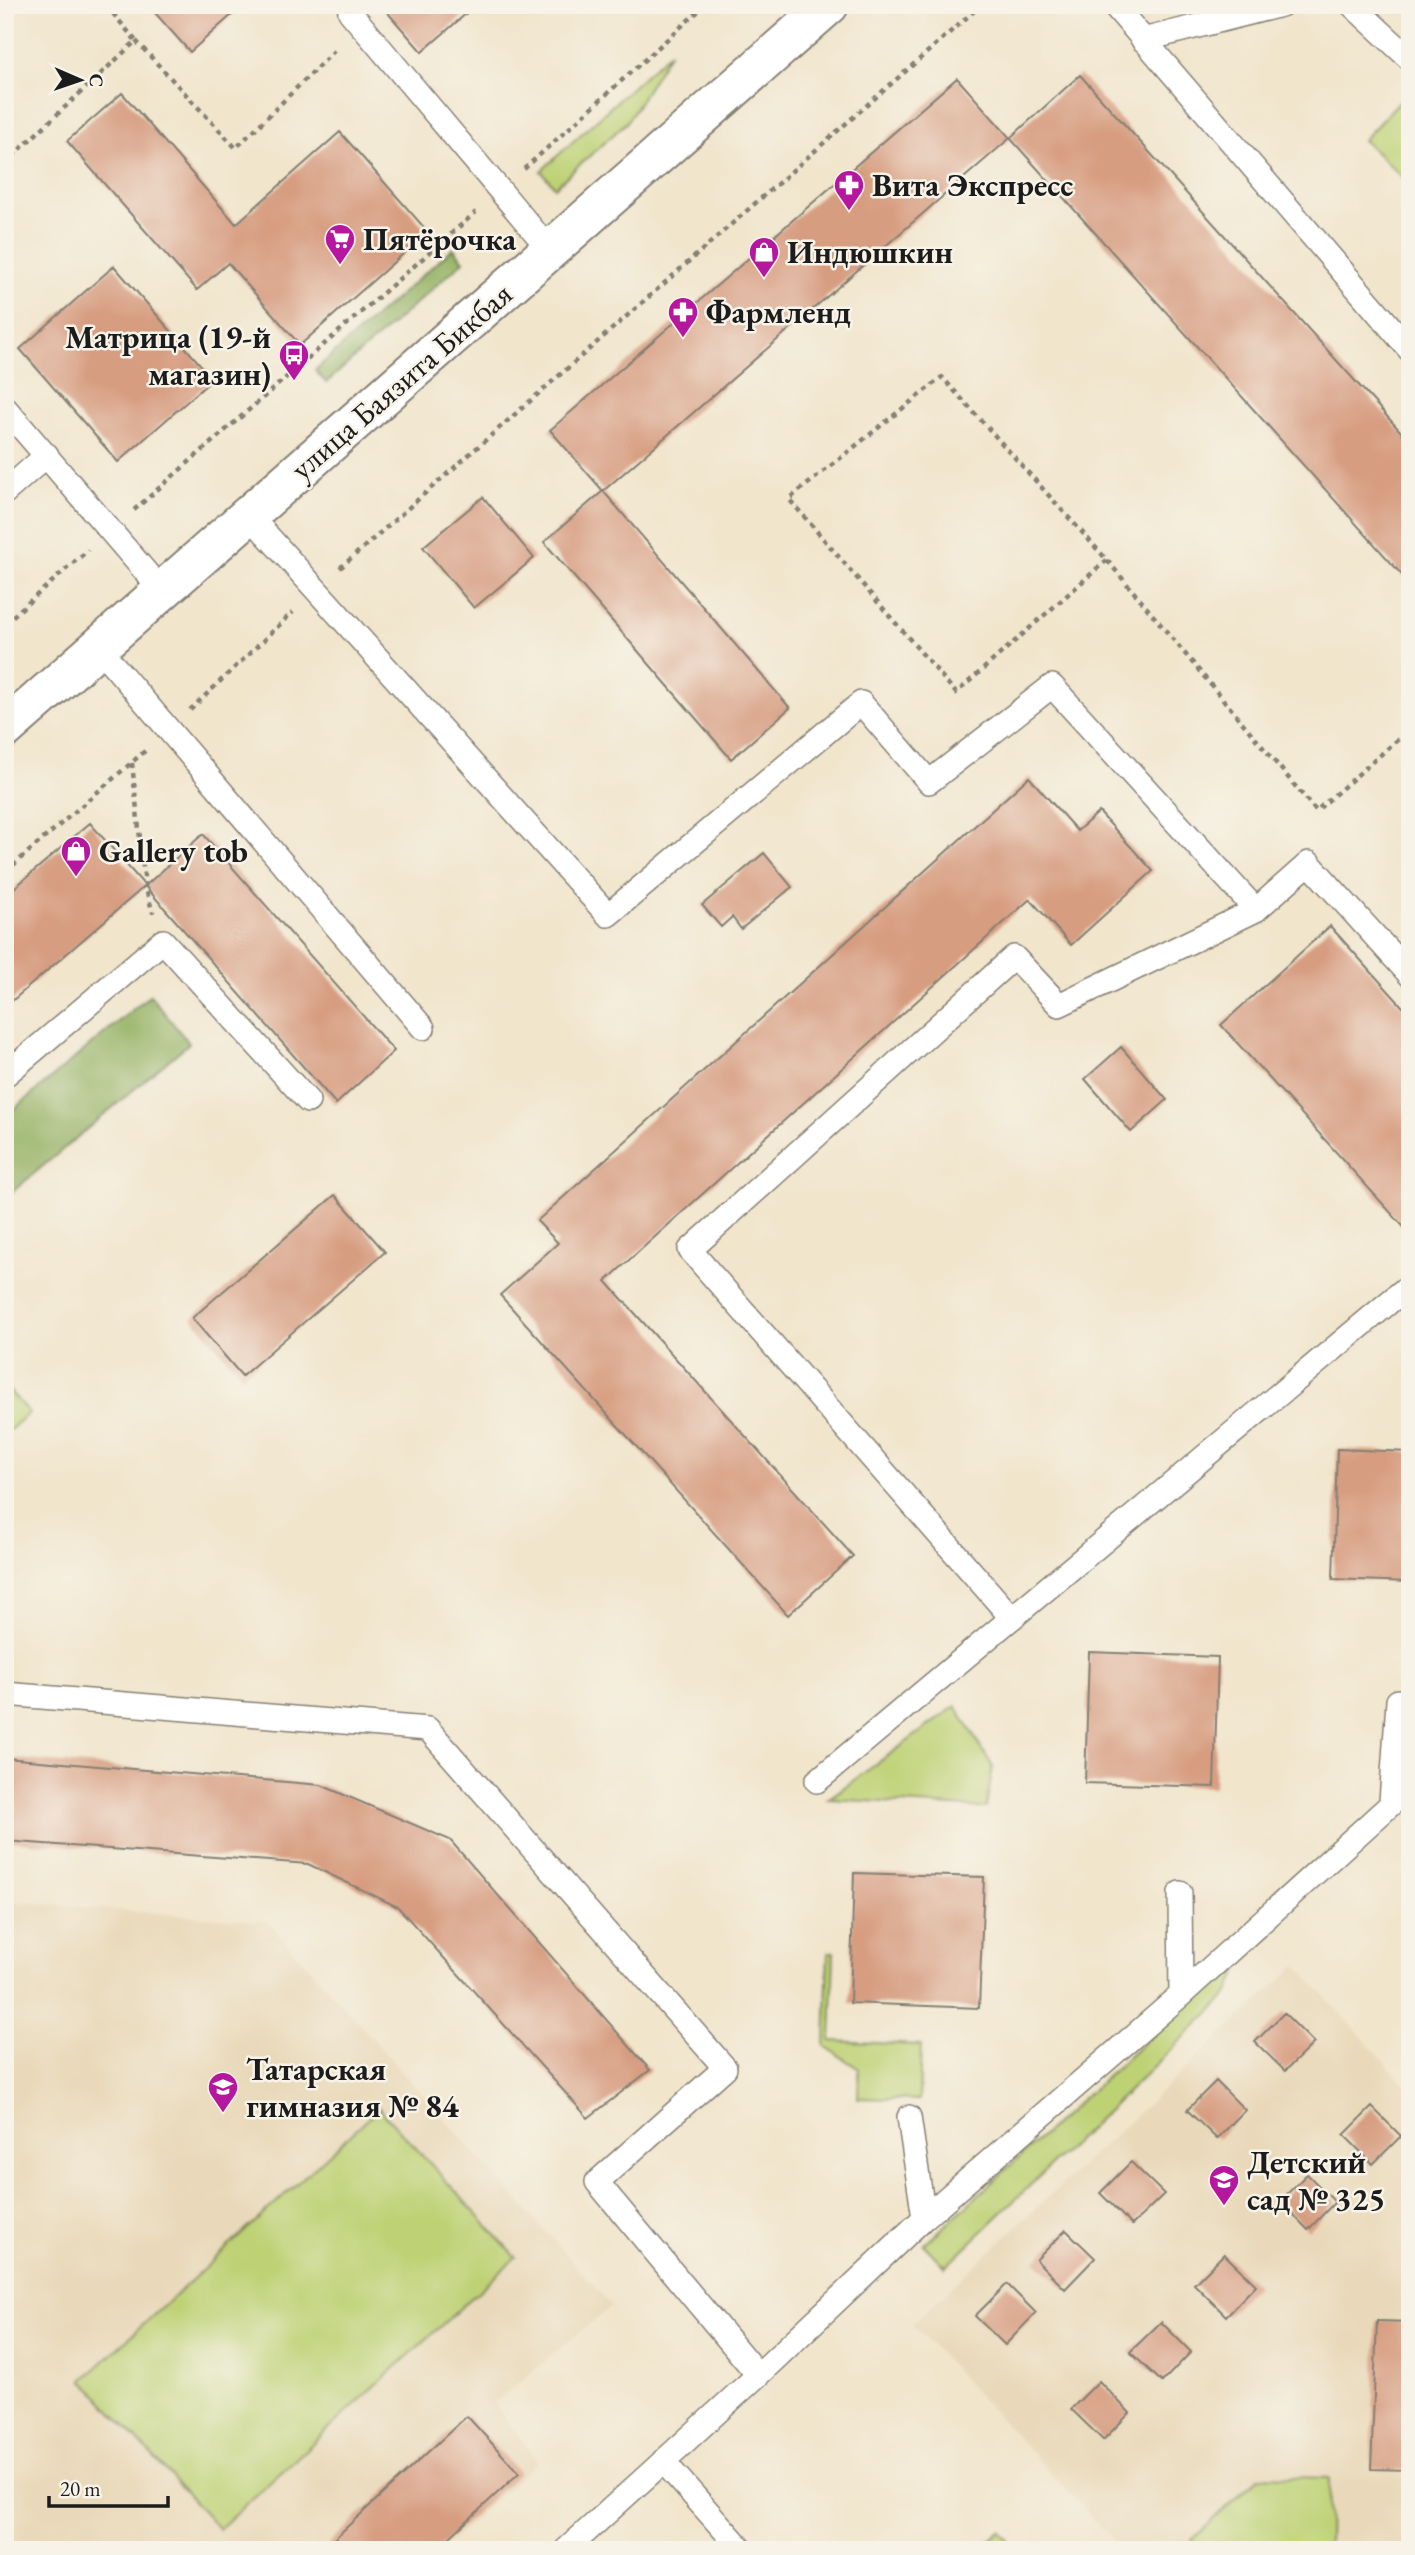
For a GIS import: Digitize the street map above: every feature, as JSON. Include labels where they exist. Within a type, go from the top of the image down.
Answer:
[{"type":"main road","name":"улица Баязита Бикбая","points":[[5,729],[829,5]]},
{"type":"lane","points":[[1114,5],[1410,350]]},
{"type":"lane","points":[[1143,40],[1281,5]]},
{"type":"lane","points":[[1352,5],[1410,59]]},
{"type":"lane","points":[[351,11],[550,250]]},
{"type":"lane","points":[[5,408],[162,591]]},
{"type":"lane","points":[[5,492],[47,456]]},
{"type":"lane","points":[[249,515],[608,915],[861,704],[929,782],[1052,686],[1256,910]]},
{"type":"lane","points":[[98,647],[423,1028]]},
{"type":"lane","points":[[1011,1617],[690,1250],[1014,957],[1059,1005],[1256,910],[1308,863],[1410,975]]},
{"type":"lane","points":[[5,1075],[163,941],[308,1101]]},
{"type":"lane","points":[[817,1781],[1011,1617],[1408,1290]]},
{"type":"lane","points":[[5,1694],[428,1729],[725,2068],[597,2182],[758,2375]]},
{"type":"lane","points":[[1391,1802],[1398,1701]]},
{"type":"lane","points":[[566,2550],[758,2375],[924,2218],[1181,1995],[1410,1787]]},
{"type":"lane","points":[[1180,1893],[1181,1995]]},
{"type":"lane","points":[[909,2117],[924,2218]]},
{"type":"lane","points":[[663,2461],[742,2550]]},
{"type":"path","points":[[106,5],[236,148],[351,11]]},
{"type":"path","points":[[5,623],[499,192],[705,5]]},
{"type":"path","points":[[5,872],[169,730],[316,590],[981,5]]},
{"type":"path","points":[[5,163],[136,41]]},
{"type":"path","points":[[1107,560],[956,693],[789,499],[942,377],[1107,560],[1316,811],[1410,729]]},
{"type":"path","points":[[132,762],[145,886],[163,941]]},
{"type":"shaded area","name":"Татарская гимназия № 84","points":[[5,1901],[268,1922],[612,2306],[494,2403],[538,2461],[440,2550],[5,2550]]},
{"type":"shaded area","name":"Детский сад № 325","points":[[1297,1965],[1410,2090],[1410,2550],[1122,2550],[912,2324]]},
{"type":"green space","points":[[670,52],[627,122],[555,187],[541,171]]},
{"type":"green space","points":[[1410,92],[1410,184],[1363,140]]},
{"type":"green space","points":[[453,248],[464,261],[326,383],[315,370]]},
{"type":"green space","points":[[150,995],[189,1043],[5,1198],[5,1117]]},
{"type":"green space","points":[[5,1386],[29,1413],[5,1434]]},
{"type":"green space","points":[[956,1706],[993,1767],[986,1808],[828,1799]]},
{"type":"green space","points":[[1248,1946],[1228,1995],[945,2267],[924,2245]]},
{"type":"green space","points":[[828,1952],[834,1952],[831,2041],[921,2045],[919,2100],[858,2098],[859,2069],[825,2046]]},
{"type":"green space","points":[[379,2108],[516,2257],[219,2529],[83,2380]]},
{"type":"green space","points":[[1260,2476],[1329,2478],[1328,2550],[1201,2550],[1192,2540]]},
{"type":"green space","points":[[1000,2531],[1016,2550],[979,2550]]},
{"type":"building","points":[[148,5],[243,5],[190,52]]},
{"type":"building","points":[[381,5],[476,5],[422,52]]},
{"type":"building","points":[[1080,75],[1410,442],[1410,584],[1010,138]]},
{"type":"building","points":[[957,78],[1010,138],[603,491],[550,430]]},
{"type":"building","points":[[122,93],[236,224],[340,132],[428,232],[300,345],[228,263],[197,290],[67,141]]},
{"type":"building","points":[[114,266],[213,379],[118,462],[20,349]]},
{"type":"building","points":[[603,491],[790,708],[731,759],[544,542]]},
{"type":"building","points":[[483,497],[534,558],[474,608],[423,547]]},
{"type":"building","points":[[1029,777],[1077,831],[1099,812],[1153,871],[1071,945],[1030,899],[606,1281],[853,1556],[788,1615],[500,1295],[558,1243],[537,1221]]},
{"type":"building","points":[[90,823],[145,886],[5,1007],[5,896]]},
{"type":"building","points":[[203,834],[394,1051],[336,1104],[145,886]]},
{"type":"building","points":[[764,853],[792,887],[741,929],[732,917],[721,927],[702,905]]},
{"type":"building","points":[[1330,926],[1410,1015],[1410,1234],[1221,1025]]},
{"type":"building","points":[[1121,1047],[1167,1100],[1131,1132],[1085,1079]]},
{"type":"building","points":[[335,1195],[385,1252],[242,1376],[192,1318]]},
{"type":"building","points":[[1337,1449],[1410,1452],[1410,1582],[1333,1579]]},
{"type":"building","points":[[1089,1652],[1218,1657],[1214,1787],[1085,1783]]},
{"type":"building","points":[[5,1758],[321,1785],[450,1840],[650,2070],[588,2118],[398,1907],[308,1864],[5,1841]]},
{"type":"building","points":[[854,1873],[984,1877],[979,2008],[850,2003]]},
{"type":"building","points":[[1284,2013],[1314,2043],[1285,2071],[1255,2042]]},
{"type":"building","points":[[1216,2081],[1245,2110],[1217,2139],[1187,2110]]},
{"type":"building","points":[[1372,2107],[1401,2136],[1373,2164],[1344,2135]]},
{"type":"building","points":[[1131,2162],[1164,2194],[1132,2225],[1100,2193]]},
{"type":"building","points":[[1307,2174],[1335,2202],[1308,2230],[1280,2201]]},
{"type":"building","points":[[1066,2230],[1095,2258],[1065,2289],[1036,2260]]},
{"type":"building","points":[[1224,2254],[1256,2285],[1226,2316],[1194,2284]]},
{"type":"building","points":[[1007,2284],[1036,2313],[1005,2345],[975,2316]]},
{"type":"building","points":[[1377,2321],[1410,2322],[1410,2470],[1371,2469]]},
{"type":"building","points":[[1161,2322],[1191,2352],[1162,2382],[1130,2352]]},
{"type":"building","points":[[1099,2381],[1130,2413],[1103,2440],[1071,2409]]},
{"type":"building","points":[[467,2416],[519,2473],[436,2550],[322,2550]]},
{"type":"place","name":"Вита Экспресс","points":[[849,212]]},
{"type":"place","name":"Пятёрочка","points":[[340,266]]},
{"type":"place","name":"Индюшкин","points":[[764,279]]},
{"type":"place","name":"Фармленд","points":[[683,339]]},
{"type":"place","name":"Матрица (19-й магазин)","points":[[294,382]]},
{"type":"place","name":"Gallery tob","points":[[76,878]]},
{"type":"place","name":"Татарская гимназия № 84","points":[[223,2114]]},
{"type":"place","name":"Детский сад № 325","points":[[1224,2207]]}]
